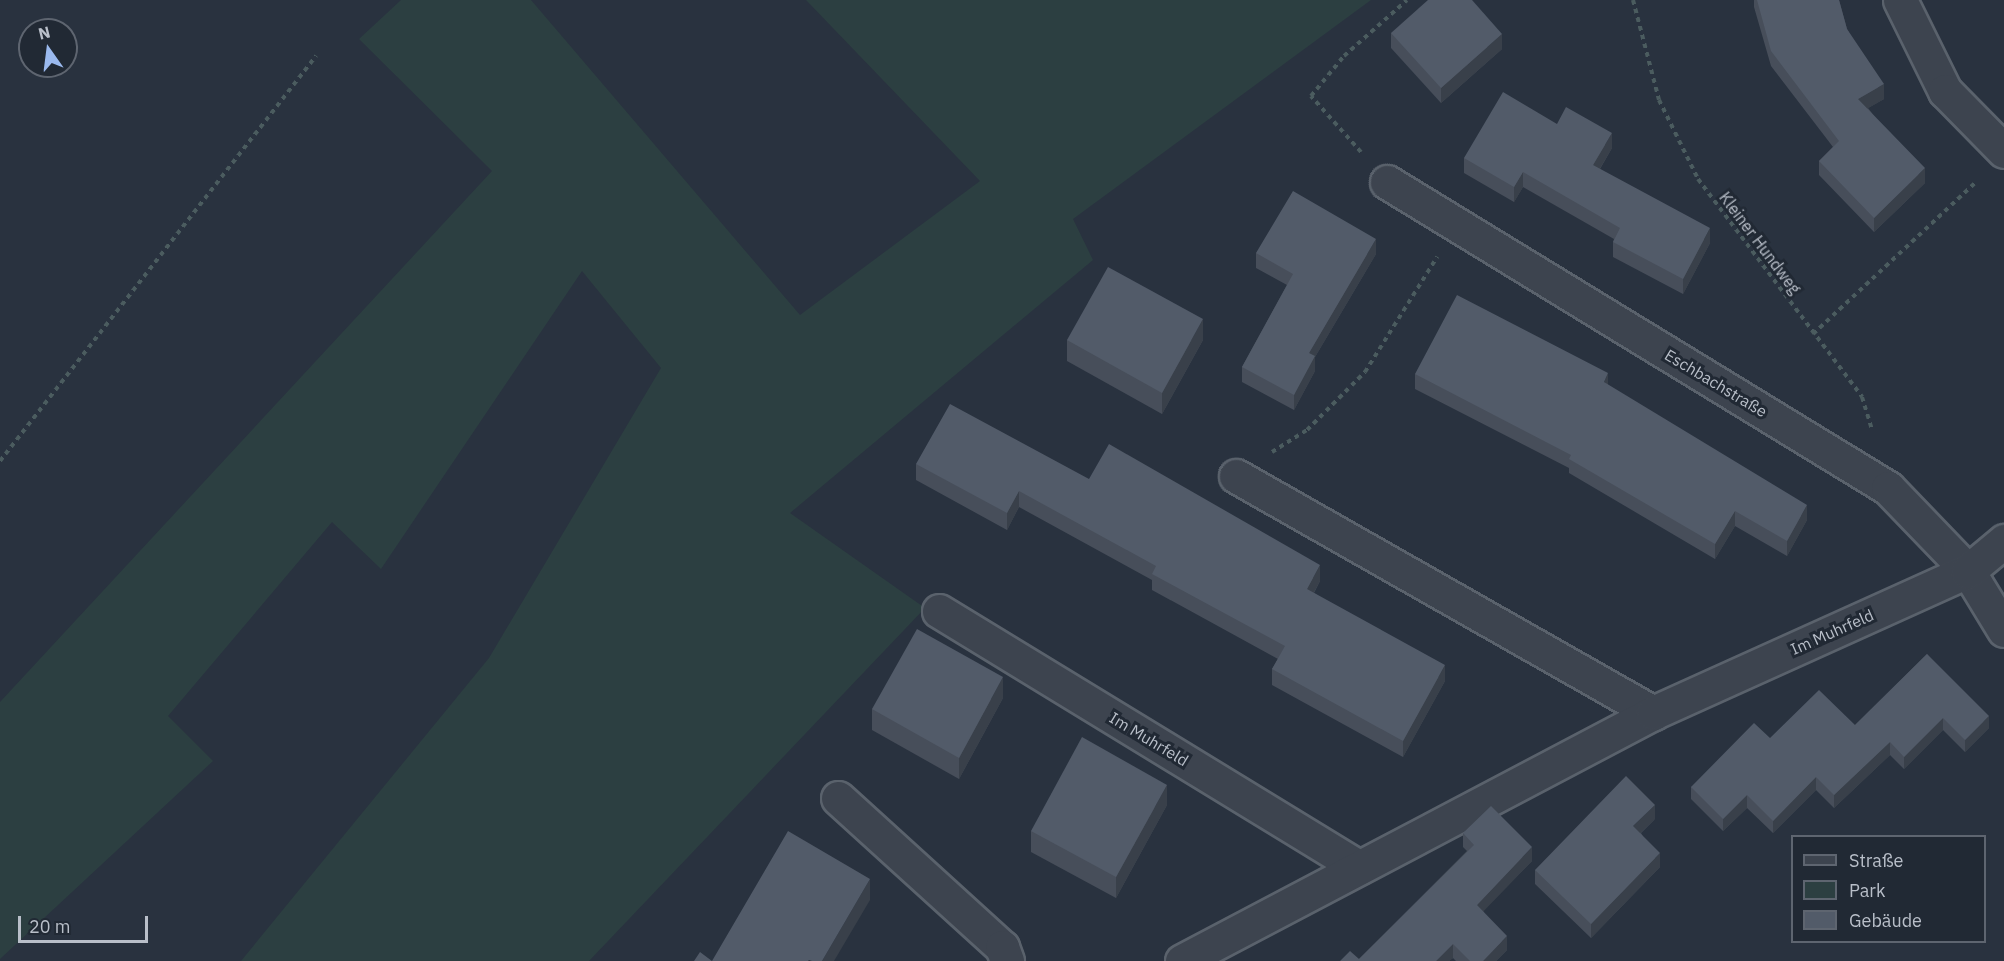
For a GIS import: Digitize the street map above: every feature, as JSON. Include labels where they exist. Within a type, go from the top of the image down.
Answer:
[{"type":"street","points":[[1900,0],[1945,91],[1995,161]]},
{"type":"street","name":"Eschbachstraße","points":[[1387,182],[1888,488],[1968,571],[2004,630]]},
{"type":"street","points":[[1236,476],[1653,713]]},
{"type":"street","name":"Im Muhrfeld","points":[[1182,961],[1653,713],[1968,571],[2004,541]]},
{"type":"street","name":"Im Muhrfeld","points":[[939,611],[1359,867]]},
{"type":"street","points":[[838,798],[1002,947],[1007,961]]},
{"type":"path","points":[[1387,182],[1311,96],[1344,56],[1407,0]]},
{"type":"path","name":"Kleiner Hundweg","points":[[1633,0],[1659,100],[1698,179],[1862,397],[1888,488]]},
{"type":"path","points":[[0,461],[316,56]]},
{"type":"path","points":[[1813,334],[1995,161]]},
{"type":"path","points":[[1236,476],[1307,430],[1365,372],[1428,277],[1453,222]]},
{"type":"green space","points":[[401,0],[531,0],[800,315],[980,181],[806,0],[1371,0],[1073,219],[1093,260],[790,513],[925,608],[589,961],[241,961],[489,658],[661,368],[582,271],[381,569],[332,522],[168,716],[213,761],[0,959],[0,702],[492,171],[359,39]]},
{"type":"building","points":[[1428,0],[1472,0],[1502,34],[1441,88],[1391,33]]},
{"type":"building","points":[[1757,0],[1839,0],[1847,29],[1884,84],[1858,99],[1925,168],[1874,218],[1819,161],[1839,141],[1771,51]]},
{"type":"building","points":[[1503,92],[1557,124],[1566,107],[1612,133],[1593,165],[1710,228],[1683,279],[1613,242],[1620,228],[1523,172],[1514,187],[1464,158]]},
{"type":"building","points":[[1293,191],[1376,239],[1309,353],[1315,356],[1294,395],[1242,367],[1293,274],[1256,253]]},
{"type":"building","points":[[1108,267],[1203,319],[1162,393],[1067,340]]},
{"type":"building","points":[[1457,295],[1608,373],[1604,382],[1807,505],[1787,541],[1735,511],[1715,544],[1569,459],[1571,455],[1415,374]]},
{"type":"building","points":[[950,404],[1089,479],[1109,444],[1320,565],[1307,589],[1445,665],[1403,741],[1272,669],[1285,646],[1152,574],[1156,566],[1019,491],[1007,513],[916,464]]},
{"type":"building","points":[[917,629],[1003,677],[959,758],[872,709]]},
{"type":"building","points":[[1927,654],[1989,716],[1965,740],[1943,718],[1904,757],[1890,742],[1834,795],[1816,777],[1773,821],[1747,795],[1723,819],[1691,787],[1754,723],[1770,738],[1819,690],[1855,725]]},
{"type":"building","points":[[1082,737],[1167,785],[1116,877],[1031,831]]},
{"type":"building","points":[[1626,776],[1655,805],[1633,826],[1660,853],[1591,924],[1535,870]]},
{"type":"building","points":[[1491,806],[1532,847],[1477,905],[1507,936],[1483,961],[1470,961],[1453,944],[1436,961],[1340,961],[1350,951],[1359,959],[1474,845],[1463,833]]},
{"type":"building","points":[[788,831],[870,879],[822,961],[712,961]]},
{"type":"building","points":[[700,952],[712,961],[694,961]]}]
